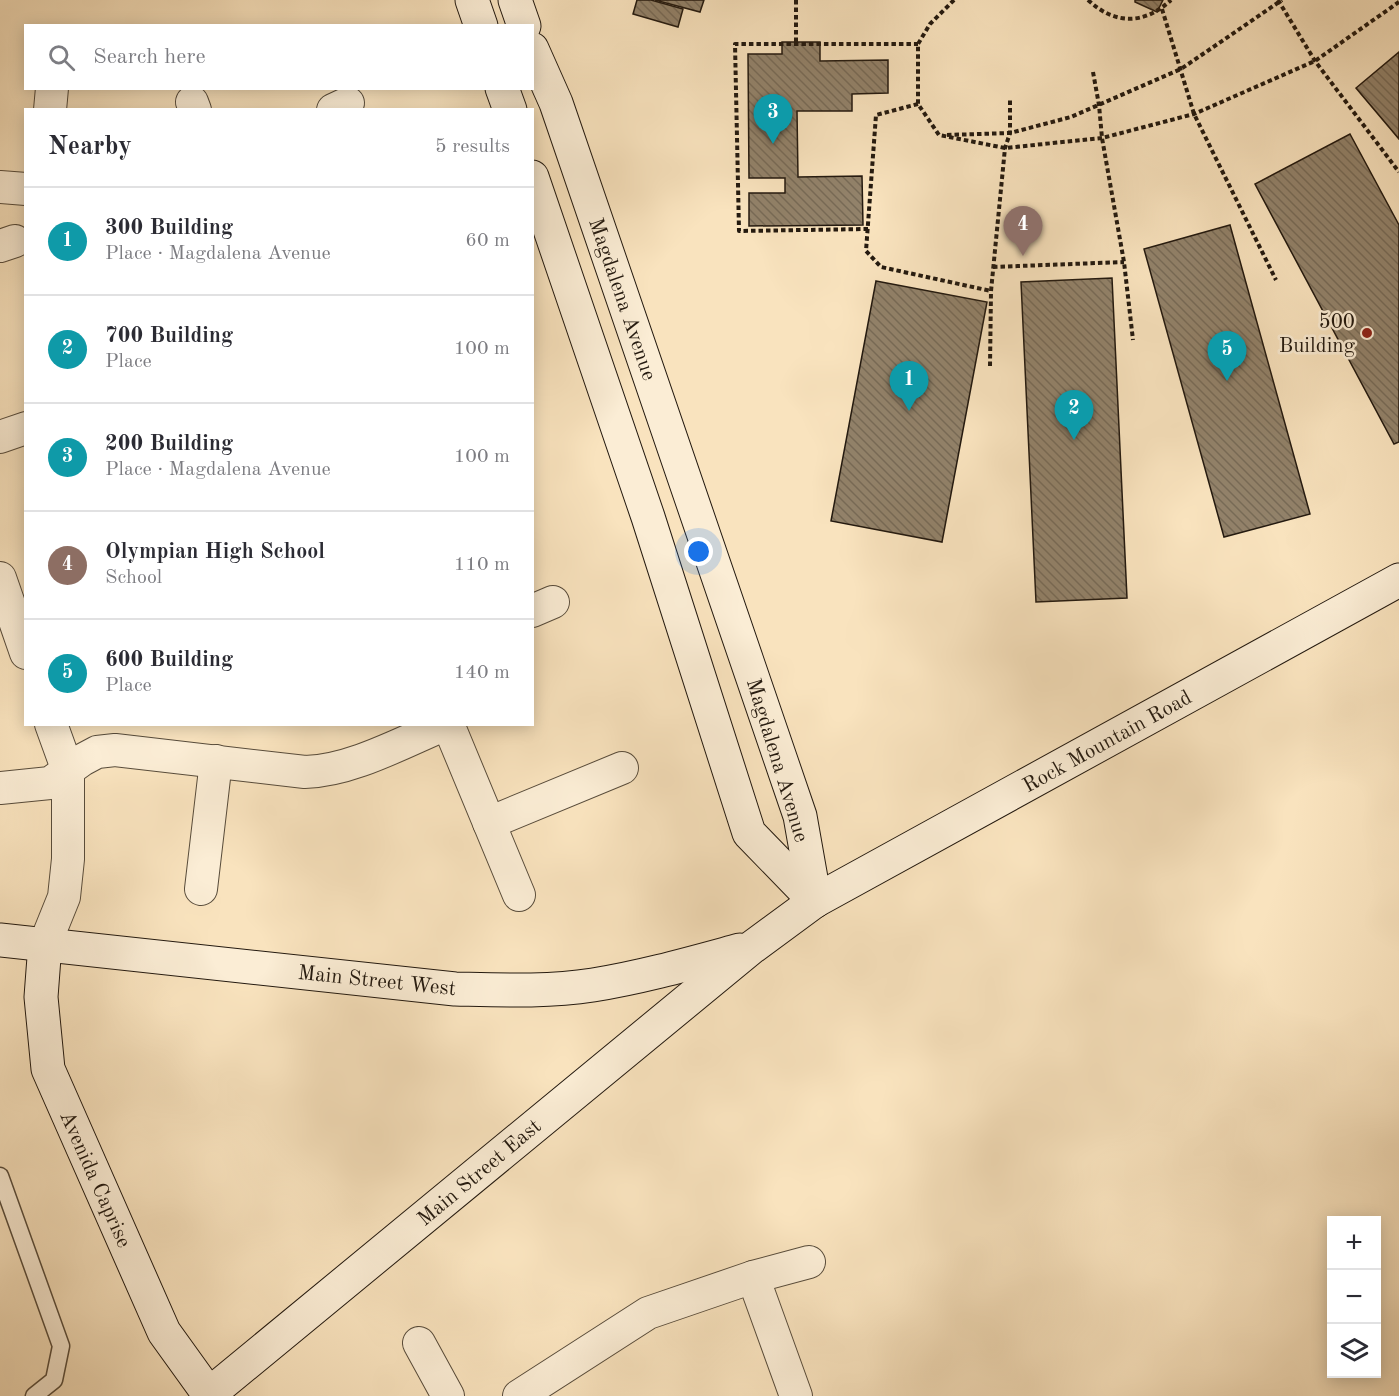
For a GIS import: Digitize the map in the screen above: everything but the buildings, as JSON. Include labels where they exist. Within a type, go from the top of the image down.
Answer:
[{"type":"street","points":[[472,0],[480,24]]},
{"type":"street","points":[[515,0],[523,24]]},
{"type":"street","name":"Magdalena Avenue","points":[[534,54],[556,103],[800,816],[815,901]]},
{"type":"street","points":[[51,108],[52,90]]},
{"type":"street","points":[[503,90],[509,108]]},
{"type":"street","name":"Magdalena Avenue","points":[[534,183],[648,517],[749,833],[815,901]]},
{"type":"street","points":[[0,187],[24,189]]},
{"type":"street","points":[[0,437],[24,429]]},
{"type":"street","points":[[0,578],[20,621],[24,642]]},
{"type":"street","name":"Rock Mountain Road","points":[[751,948],[815,901],[1399,580]]},
{"type":"street","points":[[45,944],[64,897],[68,858],[68,771],[52,726]]},
{"type":"street","points":[[0,788],[50,783],[97,752],[115,750],[305,772],[326,772],[442,726]]},
{"type":"street","points":[[448,726],[519,895]]},
{"type":"street","points":[[201,889],[216,761]]},
{"type":"street","points":[[489,823],[622,768]]},
{"type":"street","name":"Main Street West","points":[[0,940],[455,989],[527,990],[592,985],[672,969],[751,948]]},
{"type":"street","name":"Avenida Caprise","points":[[45,944],[41,997],[48,1069],[164,1332],[208,1396]]},
{"type":"street","name":"Main Street East","points":[[208,1396],[751,948]]},
{"type":"street","points":[[519,1396],[648,1312],[753,1277],[809,1262]]},
{"type":"street","points":[[753,1277],[796,1396]]},
{"type":"street","points":[[419,1343],[448,1396]]},
{"type":"lane","points":[[0,1176],[61,1346],[54,1380],[34,1396]]},
{"type":"path","points":[[796,0],[796,44]]},
{"type":"path","points":[[954,0],[930,24],[918,44],[918,104],[939,135],[1005,148],[1102,138],[1194,114],[1315,62],[1399,2]]},
{"type":"path","points":[[1088,0],[1110,15],[1123,18],[1143,17],[1162,9],[1171,0]]},
{"type":"path","points":[[939,135],[1010,133],[1071,117],[1181,69],[1280,1],[1315,62],[1399,172]]},
{"type":"path","points":[[1162,9],[1194,114],[1276,280]]},
{"type":"path","points":[[868,229],[739,231],[735,44],[918,44]]},
{"type":"path","points":[[1093,72],[1124,262],[1133,340]]},
{"type":"path","points":[[990,366],[991,291],[1005,148],[1010,133],[1010,99]]},
{"type":"path","points":[[918,104],[876,115],[866,251],[881,267],[991,291]]},
{"type":"path","points":[[993,267],[1124,262]]},
{"type":"place","name":"200 Building","points":[[773,144]]},
{"type":"place","name":"Olympian High School","points":[[1023,256]]},
{"type":"place","name":"500 Building","points":[[1367,333]]},
{"type":"place","name":"600 Building","points":[[1227,381]]},
{"type":"place","name":"300 Building","points":[[909,411]]},
{"type":"place","name":"700 Building","points":[[1074,440]]}]
